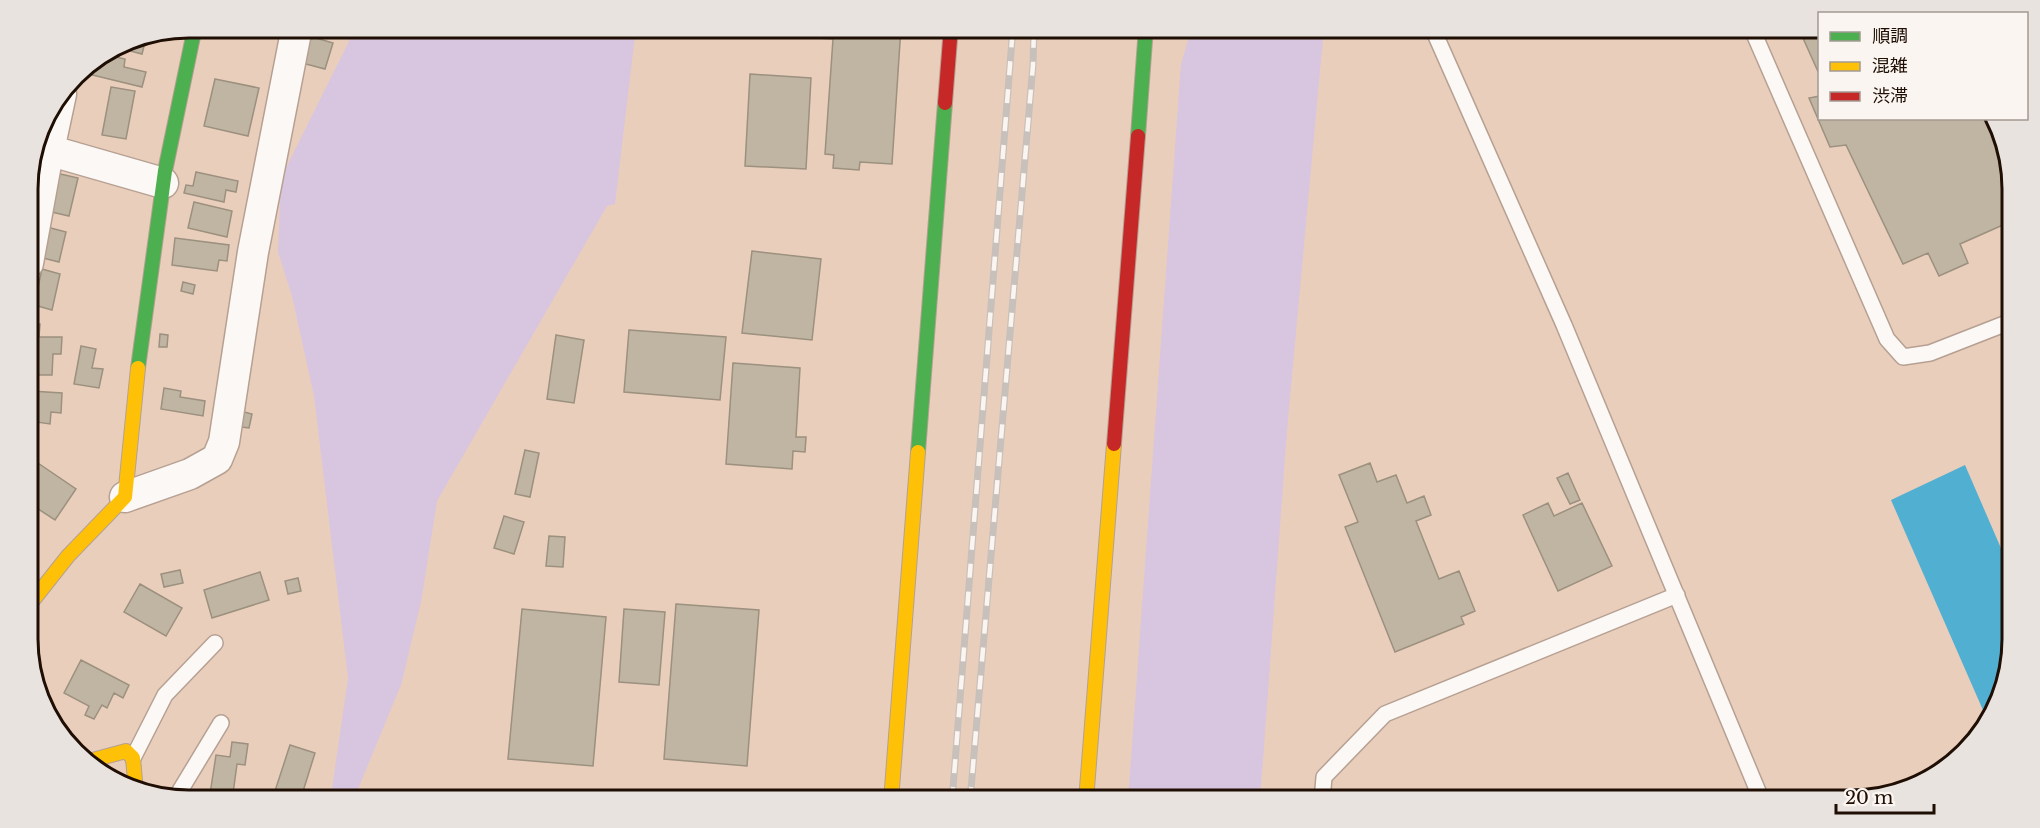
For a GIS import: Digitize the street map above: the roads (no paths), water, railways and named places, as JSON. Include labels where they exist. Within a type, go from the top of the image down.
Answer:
[{"type":"street","points":[[125,497],[135,393],[163,183],[193,38]]},
{"type":"street","points":[[38,594],[68,556],[125,497],[190,474],[217,459],[224,442],[253,252],[295,38]]},
{"type":"street","points":[[892,790],[950,38]]},
{"type":"street","points":[[1087,790],[1145,38]]},
{"type":"street","points":[[38,206],[56,117]]},
{"type":"street","points":[[48,150],[163,183]]},
{"type":"street","points":[[96,759],[126,751],[133,758],[135,781]]},
{"type":"lane","points":[[1437,38],[1564,325],[1757,790]]},
{"type":"lane","points":[[1756,38],[1887,339],[1903,357],[1930,353],[2002,325]]},
{"type":"lane","points":[[1323,790],[1324,777],[1385,714],[1677,595]]},
{"type":"lane","points":[[133,758],[165,695],[215,643]]},
{"type":"lane","points":[[181,790],[221,723]]},
{"type":"water","points":[[1965,465],[2002,551],[2000,669],[1995,688],[1984,712],[1891,500]]},
{"type":"railway","points":[[953,790],[1012,38]]},
{"type":"railway","points":[[971,790],[1034,38]]}]
